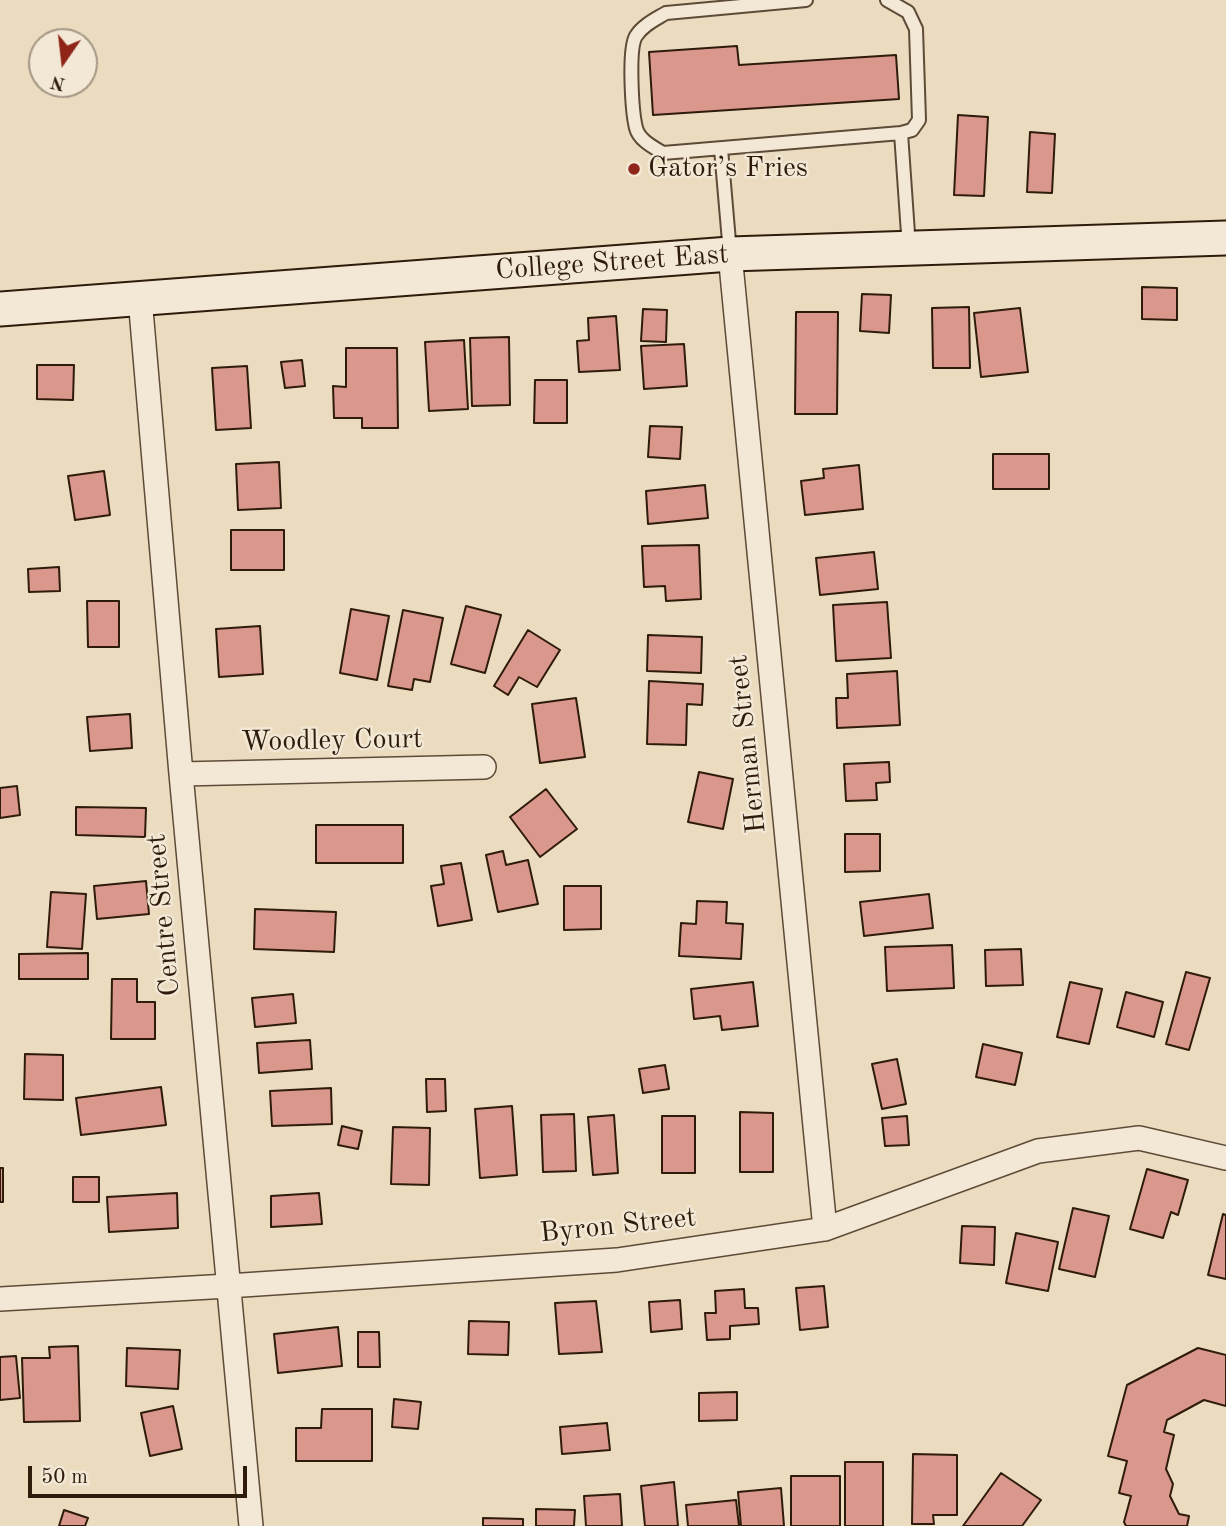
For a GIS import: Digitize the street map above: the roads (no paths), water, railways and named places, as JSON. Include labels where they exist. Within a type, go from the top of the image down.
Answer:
[{"type":"main road","name":"College Street East","points":[[0,309],[730,254],[1226,238]]},
{"type":"street","name":"Herman Street","points":[[730,254],[825,1229]]},
{"type":"street","name":"Centre Street","points":[[140,298],[251,1526]]},
{"type":"street","name":"Woodley Court","points":[[181,774],[484,767]]},
{"type":"street","name":"Byron Street","points":[[0,1299],[617,1260],[825,1229],[1038,1151],[1139,1138],[1226,1158]]},
{"type":"lane","points":[[806,0],[666,13],[650,22],[636,36],[631,57],[636,130],[646,142],[663,153],[912,130],[919,120],[916,29],[908,12],[887,0]]},
{"type":"lane","points":[[901,133],[909,248]]},
{"type":"lane","points":[[720,149],[730,254]]},
{"type":"place","name":"Gator’s Fries","points":[[634,169]]}]
